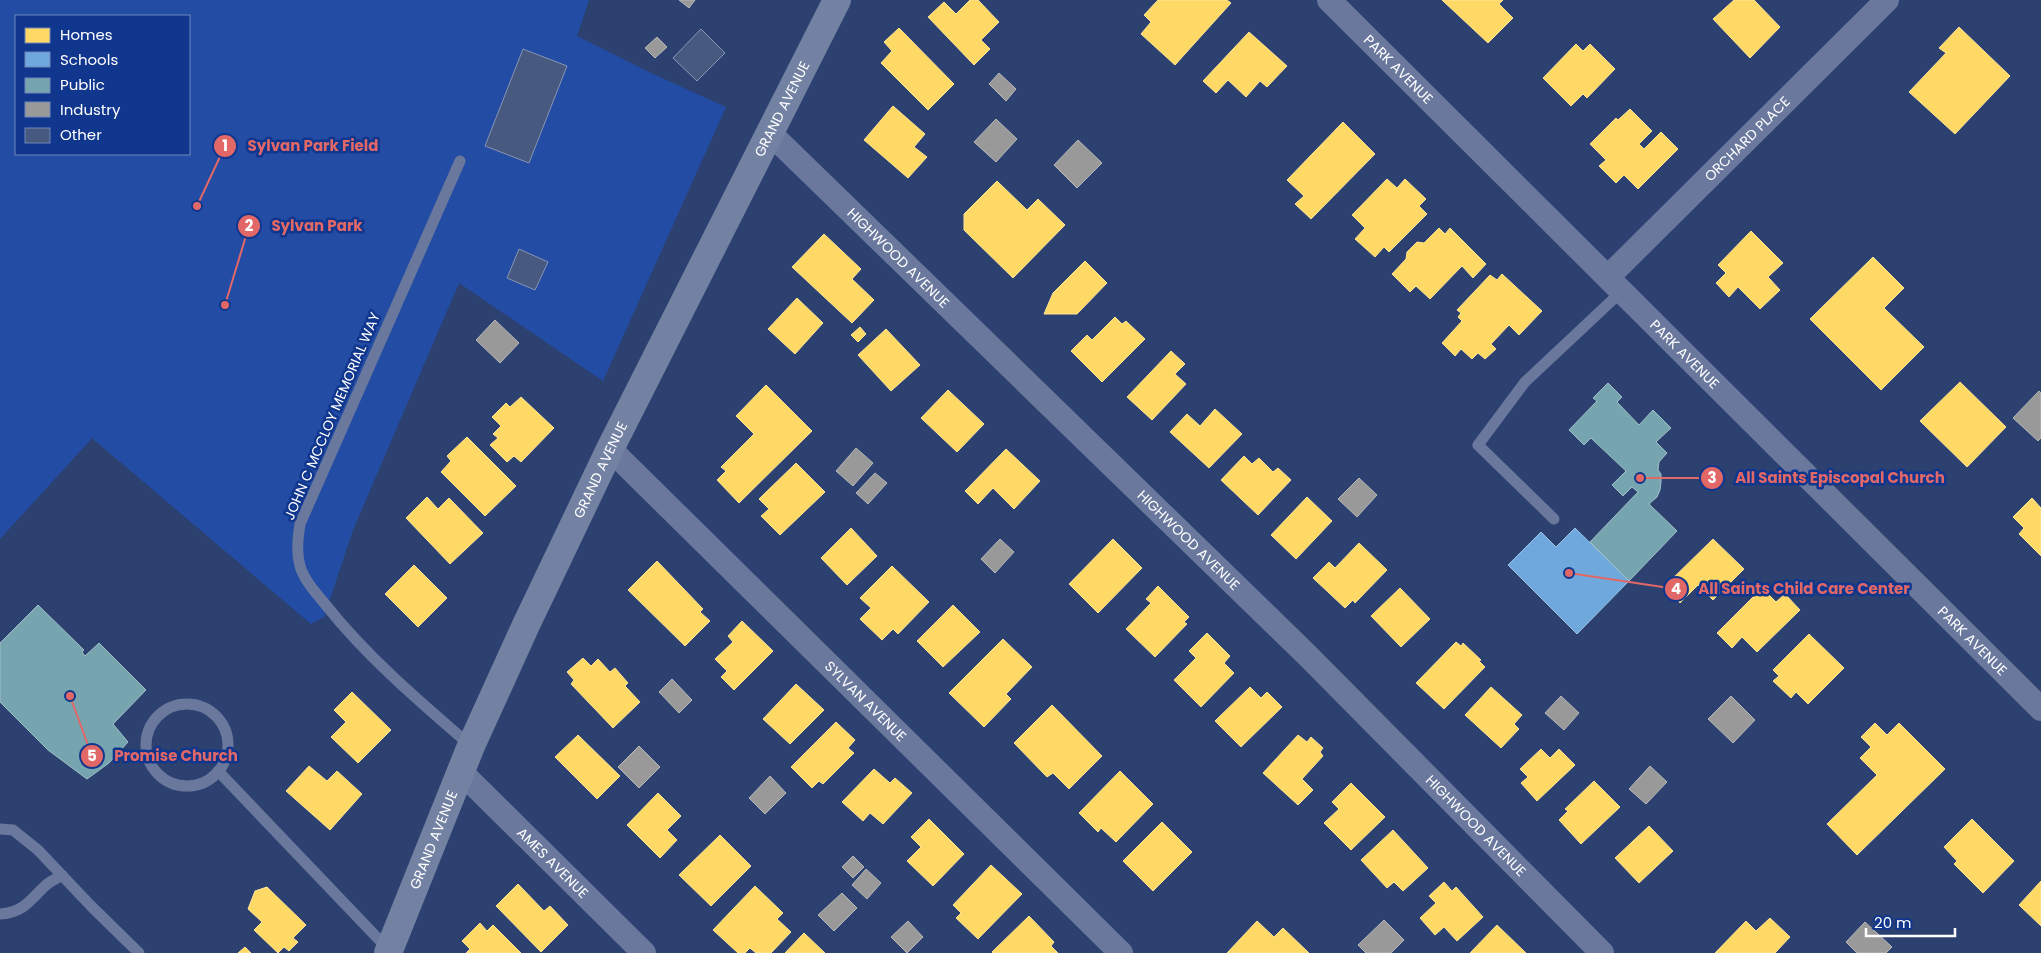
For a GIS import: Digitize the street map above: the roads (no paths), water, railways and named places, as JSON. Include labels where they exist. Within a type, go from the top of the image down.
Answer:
[{"type":"main road","name":"GRAND AVENUE","points":[[389,952],[471,746],[526,625],[610,449],[837,0]]},
{"type":"street","name":"PARK AVENUE","points":[[1329,0],[2041,709]]},
{"type":"street","name":"ORCHARD PLACE","points":[[1615,284],[1887,0]]},
{"type":"street","name":"HIGHWOOD AVENUE","points":[[770,133],[1308,656],[1602,953]]},
{"type":"street","name":"SYLVAN AVENUE","points":[[610,449],[1121,953]]},
{"type":"street","name":"AMES AVENUE","points":[[461,772],[644,953]]},
{"type":"lane","name":"JOHN C MCCLOY MEMORIAL WAY","points":[[460,161],[300,524],[297,545],[300,566],[313,590],[346,630],[434,714],[471,746]]},
{"type":"lane","points":[[1554,519],[1478,445],[1525,382],[1615,284]]},
{"type":"lane","points":[[187,703],[201,706],[212,712],[221,722],[227,741],[225,760],[218,771],[207,780],[194,785],[180,785],[167,781],[156,772],[148,760],[145,747],[147,733],[153,720],[162,711],[187,703]]},
{"type":"lane","points":[[218,771],[389,952]]},
{"type":"lane","points":[[0,829],[13,830],[38,850],[139,953]]},
{"type":"lane","points":[[0,914],[20,910],[32,901],[46,884],[62,876]]},
{"type":"place","name":"Sylvan Park Field","points":[[197,206]]},
{"type":"place","name":"Sylvan Park","points":[[225,305]]},
{"type":"place","name":"All Saints Episcopal Church","points":[[1640,478]]},
{"type":"place","name":"All Saints Child Care Center","points":[[1569,573]]},
{"type":"place","name":"Promise Church","points":[[70,696]]}]
